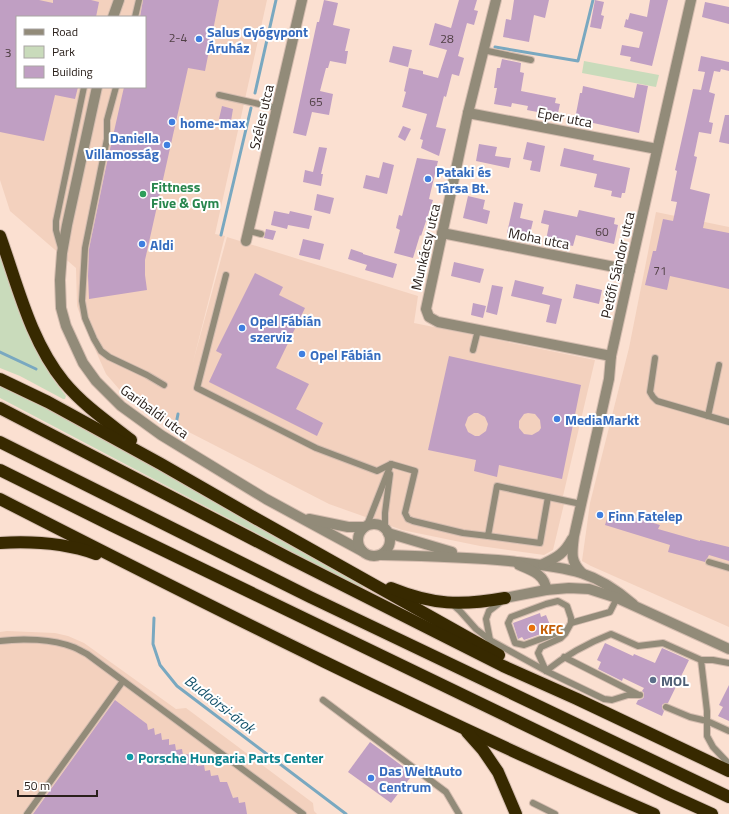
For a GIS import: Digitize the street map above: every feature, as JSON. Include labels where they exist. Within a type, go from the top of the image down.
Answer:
[{"type":"highway","points":[[0,236],[37,340],[56,371],[65,383],[92,410],[162,464]]},
{"type":"highway","points":[[0,379],[48,402],[162,464],[577,699]]},
{"type":"highway","points":[[0,408],[503,666],[577,699],[729,771]]},
{"type":"highway","points":[[0,442],[310,597],[729,796]]},
{"type":"highway","points":[[0,470],[118,529],[646,784],[712,814]]},
{"type":"highway","points":[[0,499],[145,573],[464,728],[654,814]]},
{"type":"highway","points":[[0,543],[38,542],[63,545],[85,550],[145,573]]},
{"type":"highway","points":[[345,568],[408,595],[431,601],[451,604],[505,598]]},
{"type":"highway","points":[[464,728],[483,750],[498,772],[516,814]]},
{"type":"street","points":[[113,16],[114,0]]},
{"type":"street","points":[[113,16],[119,0]]},
{"type":"street","name":"Széles utca","points":[[246,241],[302,0]]},
{"type":"street","name":"Munkácsy utca","points":[[496,0],[468,113],[426,309],[429,317],[438,322],[611,356]]},
{"type":"street","name":"Petőfi Sándor utca","points":[[582,573],[576,566],[573,559],[574,536],[609,379],[611,356],[691,0]]},
{"type":"street","name":"Garibaldi utca","points":[[98,88],[62,253],[60,301],[66,326],[83,363],[89,372],[120,406],[161,435],[266,498],[362,551]]},
{"type":"street","name":"Eper utca","points":[[468,113],[657,149]]},
{"type":"street","name":"Moha utca","points":[[442,234],[630,270]]},
{"type":"street","name":"Garibaldi utca","points":[[299,517],[348,527],[366,526]]},
{"type":"street","points":[[482,558],[381,555],[373,557],[362,551],[358,546],[358,539],[360,532],[366,526],[379,525],[387,531],[442,550],[510,562],[543,564],[582,573],[606,584],[622,594],[637,607]]},
{"type":"street","points":[[381,555],[390,545],[387,531]]},
{"type":"street","name":"Petőfi Sándor utca","points":[[543,564],[560,556],[567,549],[574,536]]},
{"type":"street","points":[[510,562],[538,574],[546,584],[546,590]]},
{"type":"street","points":[[505,598],[546,590],[569,588],[589,589],[617,598],[729,649]]},
{"type":"lane","points":[[136,16],[139,0]]},
{"type":"lane","points":[[484,50],[531,60]]},
{"type":"lane","points":[[62,253],[56,230],[56,221],[84,88]]},
{"type":"lane","points":[[107,139],[107,120],[116,88]]},
{"type":"lane","points":[[119,88],[84,248],[82,301],[85,318],[94,339],[102,351],[109,357],[147,374],[164,385]]},
{"type":"lane","points":[[219,95],[277,108]]},
{"type":"lane","points":[[248,230],[261,234]]},
{"type":"lane","points":[[226,275],[196,388],[316,448],[376,470],[391,464],[415,471],[405,513],[413,522],[463,533],[540,543],[548,497]]},
{"type":"lane","points":[[473,350],[478,330]]},
{"type":"lane","points":[[655,358],[650,392],[657,401],[729,422]]},
{"type":"lane","points":[[708,416],[719,365]]},
{"type":"lane","points":[[366,526],[391,464]]},
{"type":"lane","points":[[387,531],[385,513],[391,464]]},
{"type":"lane","points":[[488,536],[496,486],[581,504]]},
{"type":"lane","points":[[709,562],[729,568]]},
{"type":"lane","points":[[490,640],[486,619],[489,611],[505,598]]},
{"type":"lane","points":[[571,623],[610,612],[617,598]]},
{"type":"lane","points":[[546,671],[538,653],[541,647],[561,638],[571,623],[567,606],[558,601],[546,604],[511,617],[508,623],[515,643],[520,645],[531,643],[566,630]]},
{"type":"lane","points":[[451,604],[460,611],[476,629],[490,640],[546,671],[604,699],[612,700],[628,694],[640,695],[564,657]]},
{"type":"lane","points":[[546,671],[564,657],[596,640],[611,634],[638,646],[663,643],[701,660],[729,662]]},
{"type":"lane","points":[[0,641],[58,642],[74,647],[87,654],[303,814]]},
{"type":"lane","points":[[701,660],[707,711],[707,736],[713,747],[729,764]]},
{"type":"lane","points":[[27,814],[123,681]]},
{"type":"lane","points":[[323,700],[446,792],[459,814]]},
{"type":"lane","points":[[666,707],[690,717],[707,721],[729,731]]},
{"type":"lane","points":[[623,800],[643,814]]},
{"type":"lane","points":[[533,803],[546,812],[555,814]]},
{"type":"shaded area","points":[[0,0],[267,0],[215,234],[225,236],[193,362],[227,237],[418,296],[414,323],[595,360],[563,496],[564,504],[553,550],[544,555],[480,546],[402,530],[329,504],[142,408],[125,396],[106,374],[77,306],[76,268],[10,211],[0,180]]},
{"type":"shaded area","points":[[656,212],[729,227],[729,627],[582,561],[590,503],[629,348]]},
{"type":"shaded area","points":[[0,632],[55,633],[68,636],[84,643],[176,709],[186,708],[313,803],[314,811],[317,814],[0,814]]},
{"type":"green space","points":[[584,61],[659,75],[656,87],[582,73]]},
{"type":"green space","points":[[0,251],[25,327],[42,362],[66,396],[65,399],[20,376],[0,368]]},
{"type":"green space","points":[[0,382],[127,450],[277,538],[363,586],[362,589],[0,398]]},
{"type":"building","points":[[0,0],[39,0],[53,3],[53,0],[91,0],[99,2],[96,16],[16,16],[16,88],[78,88],[75,99],[55,95],[44,141],[0,132]]},
{"type":"building","points":[[143,0],[219,0],[205,71],[188,68],[145,260],[147,290],[89,299],[89,249],[124,88],[146,88],[146,16],[140,16]]},
{"type":"building","points":[[324,0],[338,3],[333,25],[350,29],[345,51],[348,51],[346,64],[330,61],[328,68],[326,68],[320,91],[333,94],[329,115],[312,112],[306,136],[293,133],[317,22],[319,22]]},
{"type":"building","points":[[459,0],[477,0],[474,10],[478,11],[474,25],[467,23],[458,56],[464,58],[459,76],[452,74],[446,97],[444,96],[436,127],[446,129],[439,156],[421,148],[423,140],[420,139],[427,114],[402,107],[406,92],[404,91],[409,68],[423,71],[423,74],[438,78],[447,50],[429,45],[435,23],[451,28]]},
{"type":"building","points":[[514,0],[549,0],[545,18],[534,15],[529,42],[503,37],[506,19],[511,20]]},
{"type":"building","points":[[595,0],[604,2],[601,15],[604,16],[601,29],[590,27]]},
{"type":"building","points":[[650,0],[668,0],[652,66],[630,61],[631,57],[620,55],[622,45],[639,48],[643,32],[624,27],[626,19],[628,20],[630,13],[647,17]]},
{"type":"building","points":[[705,2],[729,7],[729,24],[702,17]]},
{"type":"building","points":[[393,46],[412,50],[408,67],[389,62]]},
{"type":"building","points":[[701,56],[729,62],[729,71],[721,69],[720,72],[714,71],[709,92],[715,94],[709,122],[713,123],[711,134],[699,132],[694,156],[697,157],[690,189],[710,194],[703,228],[729,233],[729,289],[670,276],[667,290],[645,285],[653,251],[656,251],[663,219],[673,221],[677,202],[671,201],[677,171],[675,170],[693,89],[701,90],[705,72],[698,71]]},
{"type":"building","points":[[502,59],[521,63],[520,72],[524,73],[521,91],[556,98],[555,103],[560,104],[558,113],[553,112],[553,115],[527,110],[528,106],[512,103],[511,107],[494,104],[497,88],[494,88],[497,68],[500,68]]},
{"type":"building","points":[[637,84],[648,86],[639,133],[575,119],[580,93],[582,93],[583,86],[634,98]]},
{"type":"building","points":[[222,106],[233,109],[231,121],[219,119]]},
{"type":"building","points":[[725,115],[729,115],[729,144],[719,142]]},
{"type":"building","points":[[403,126],[411,129],[405,141],[398,137]]},
{"type":"building","points":[[527,142],[545,146],[540,172],[530,170],[532,161],[523,159]]},
{"type":"building","points":[[479,144],[497,147],[495,156],[511,158],[509,168],[476,161]]},
{"type":"building","points":[[319,147],[327,148],[321,174],[323,174],[321,186],[303,182],[305,170],[313,172]]},
{"type":"building","points":[[564,148],[594,155],[593,160],[630,168],[625,193],[622,193],[621,198],[611,196],[612,191],[594,187],[597,174],[560,166]]},
{"type":"building","points":[[417,158],[438,161],[429,199],[433,200],[413,258],[394,253],[400,230],[396,228],[399,215],[402,216]]},
{"type":"building","points":[[383,162],[394,165],[387,194],[363,188],[366,175],[379,178]]},
{"type":"building","points":[[317,194],[334,198],[330,214],[314,210]]},
{"type":"building","points":[[468,196],[485,200],[483,209],[490,211],[487,224],[463,218]]},
{"type":"building","points":[[514,202],[523,204],[520,218],[533,221],[529,238],[507,233]]},
{"type":"building","points":[[544,210],[577,217],[579,210],[615,218],[614,224],[618,225],[614,244],[576,235],[573,246],[546,240],[549,225],[541,223]]},
{"type":"building","points":[[274,211],[289,214],[290,211],[312,216],[309,229],[288,225],[287,229],[271,225]]},
{"type":"building","points":[[266,229],[276,231],[273,240],[264,238]]},
{"type":"building","points":[[303,239],[324,244],[320,260],[299,255]]},
{"type":"building","points":[[351,249],[397,264],[393,278],[365,270],[367,265],[348,259]]},
{"type":"building","points":[[454,262],[484,269],[480,283],[451,276]]},
{"type":"building","points":[[255,273],[283,287],[279,295],[305,308],[276,368],[309,384],[296,409],[323,423],[317,436],[209,382],[222,354],[216,351]]},
{"type":"building","points":[[515,280],[544,287],[542,294],[562,299],[556,324],[546,322],[550,305],[511,296]]},
{"type":"building","points":[[576,284],[602,290],[599,304],[573,298]]},
{"type":"building","points":[[492,285],[503,287],[497,315],[486,312]]},
{"type":"building","points":[[473,303],[486,306],[483,318],[471,315]]},
{"type":"building","name":"MediaMarkt","points":[[449,356],[581,385],[562,479],[499,465],[497,477],[474,471],[476,460],[428,450]],"holes":[[[474,413],[478,413],[485,417],[488,424],[486,431],[479,436],[475,436],[468,432],[465,425],[468,417]],[[524,414],[535,414],[540,420],[541,428],[532,435],[524,434],[519,428],[519,421]]]},
{"type":"building","points":[[610,510],[660,525],[658,529],[700,541],[729,547],[729,561],[709,555],[705,562],[668,552],[670,545],[605,525]]},
{"type":"building","name":"KFC","points":[[540,613],[541,617],[546,615],[552,630],[524,640],[522,637],[518,639],[513,623]]},
{"type":"building","name":"MOL","points":[[605,643],[633,656],[634,654],[655,663],[662,648],[689,660],[668,703],[662,705],[664,711],[662,716],[636,704],[638,700],[644,697],[644,693],[642,691],[644,688],[623,678],[622,681],[598,669],[601,662],[597,660]]},
{"type":"building","points":[[729,685],[729,721],[718,716],[723,707],[719,705]]},
{"type":"building","name":"Porsche Hungaria Parts Center","points":[[115,700],[147,724],[148,730],[154,728],[155,735],[161,733],[162,740],[169,739],[169,745],[175,744],[176,750],[182,749],[183,755],[190,754],[191,761],[197,760],[197,766],[204,765],[205,771],[210,770],[211,776],[218,775],[220,782],[227,782],[233,798],[238,797],[239,803],[245,802],[247,814],[33,814]]},
{"type":"building","points":[[370,742],[413,774],[391,803],[348,772]]},
{"type":"waterway","points":[[255,93],[276,0]]},
{"type":"waterway","points":[[495,47],[578,61],[593,0]]},
{"type":"waterway","points":[[221,235],[251,108]]},
{"type":"waterway","name":"Budaörsi-árok","points":[[0,352],[36,369]]},
{"type":"waterway","points":[[175,429],[178,414]]},
{"type":"waterway","name":"Budaörsi-árok","points":[[154,618],[153,644],[160,665],[177,686],[346,814]]},
{"type":"place","name":"Salus Gyógypont Áruház","points":[[199,39]]},
{"type":"place","name":"home-max","points":[[172,122]]},
{"type":"place","name":"Daniella Villamosság","points":[[167,145]]},
{"type":"place","name":"Pataki és Társa Bt.","points":[[428,179]]},
{"type":"place","name":"Fittness Five & Gym","points":[[143,194]]},
{"type":"place","name":"Aldi","points":[[142,244]]},
{"type":"place","name":"Opel Fábián szerviz","points":[[242,328]]},
{"type":"place","name":"Opel Fábián","points":[[302,354]]},
{"type":"place","name":"MediaMarkt","points":[[557,419]]},
{"type":"place","name":"Finn Fatelep","points":[[600,515]]},
{"type":"place","name":"KFC","points":[[532,628]]},
{"type":"place","name":"MOL","points":[[653,680]]},
{"type":"place","name":"Porsche Hungaria Parts Center","points":[[130,757]]},
{"type":"place","name":"Das WeltAuto Centrum","points":[[371,778]]}]
